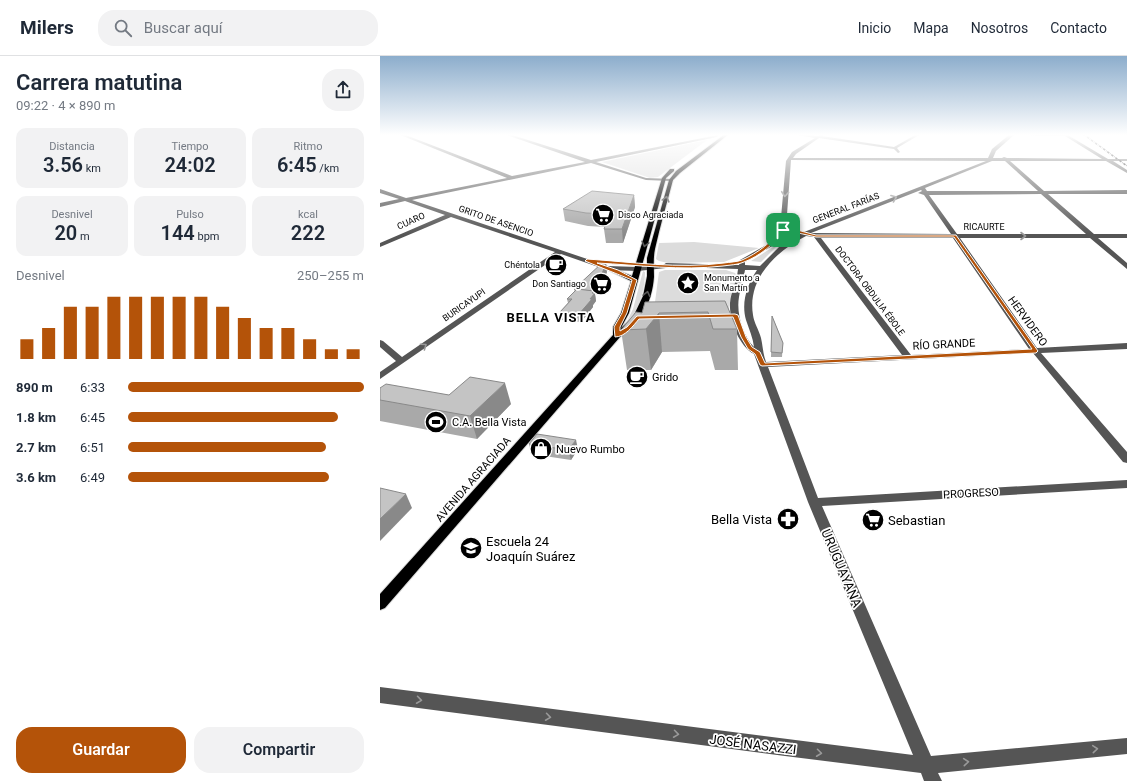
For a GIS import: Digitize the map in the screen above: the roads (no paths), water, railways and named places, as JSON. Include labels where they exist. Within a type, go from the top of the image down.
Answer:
[{"type":"main road","name":"AVENIDA AGRACIADA","points":[[617,335],[617,327],[625,313],[664,180],[669,172],[675,168]]},
{"type":"main road","points":[[671,180],[683,168]]},
{"type":"main road","name":"AVENIDA AGRACIADA","points":[[380,604],[617,335],[629,328],[641,317],[648,295],[650,266],[671,180]]},
{"type":"main road","points":[[607,268],[635,280]]},
{"type":"street","points":[[487,168],[510,177]]},
{"type":"street","points":[[380,205],[556,168]]},
{"type":"street","points":[[611,168],[646,179],[671,180]]},
{"type":"street","points":[[742,265],[770,245],[784,229],[783,220],[787,168]]},
{"type":"street","name":"GENERAL FARÍAS","points":[[762,268],[786,244],[806,233],[909,193],[924,190],[975,168]]},
{"type":"street","points":[[1015,168],[1127,267]]},
{"type":"street","points":[[924,190],[1127,192]]},
{"type":"street","name":"HERVIDERO","points":[[924,190],[1036,351],[1127,459]]},
{"type":"street","name":"GRITO DE ASENCIO","points":[[380,191],[607,268],[639,266]]},
{"type":"street","name":"CUARO","points":[[380,245],[450,215]]},
{"type":"street","name":"RICAURTE","points":[[784,229],[816,236],[1127,236]]},
{"type":"street","name":"DOCTORA OBDULIA ÉBOLE","points":[[816,236],[908,357]]},
{"type":"street","name":"BURICAYUPI","points":[[380,376],[560,252]]},
{"type":"street","points":[[587,261],[639,266],[742,265],[762,268]]},
{"type":"street","name":"URUGUAYANA","points":[[742,265],[742,279],[731,315],[750,348],[760,359]]},
{"type":"street","name":"URUGUAYANA","points":[[762,268],[749,295],[749,314],[759,347],[760,359],[814,502],[930,773]]},
{"type":"street","points":[[731,315],[749,314]]},
{"type":"street","points":[[380,343],[402,361]]},
{"type":"street","name":"RÍO GRANDE","points":[[760,359],[908,357],[1127,346]]},
{"type":"street","name":"PROGRESO","points":[[814,502],[1127,484]]},
{"type":"street","name":"JOSÉ NASAZZI","points":[[380,695],[770,746],[930,773],[1127,746]]},
{"type":"place","name":"Disco Agraciada","points":[[603,215]]},
{"type":"place","name":"Chéntola","points":[[556,265]]},
{"type":"place","name":"Monumento a San Martín","points":[[688,283]]},
{"type":"place","name":"Don Santiago","points":[[601,284]]},
{"type":"place","name":"Grido","points":[[637,377]]},
{"type":"place","name":"C.A. Bella Vista","points":[[436,422]]},
{"type":"place","name":"Nuevo Rumbo","points":[[541,449]]},
{"type":"place","name":"Bella Vista","points":[[788,519]]},
{"type":"place","name":"Sebastian","points":[[873,520]]},
{"type":"place","name":"Escuela 24 Joaquín Suárez","points":[[471,548]]},
{"type":"district","name":"BELLA VISTA","points":[[551,317]]}]
